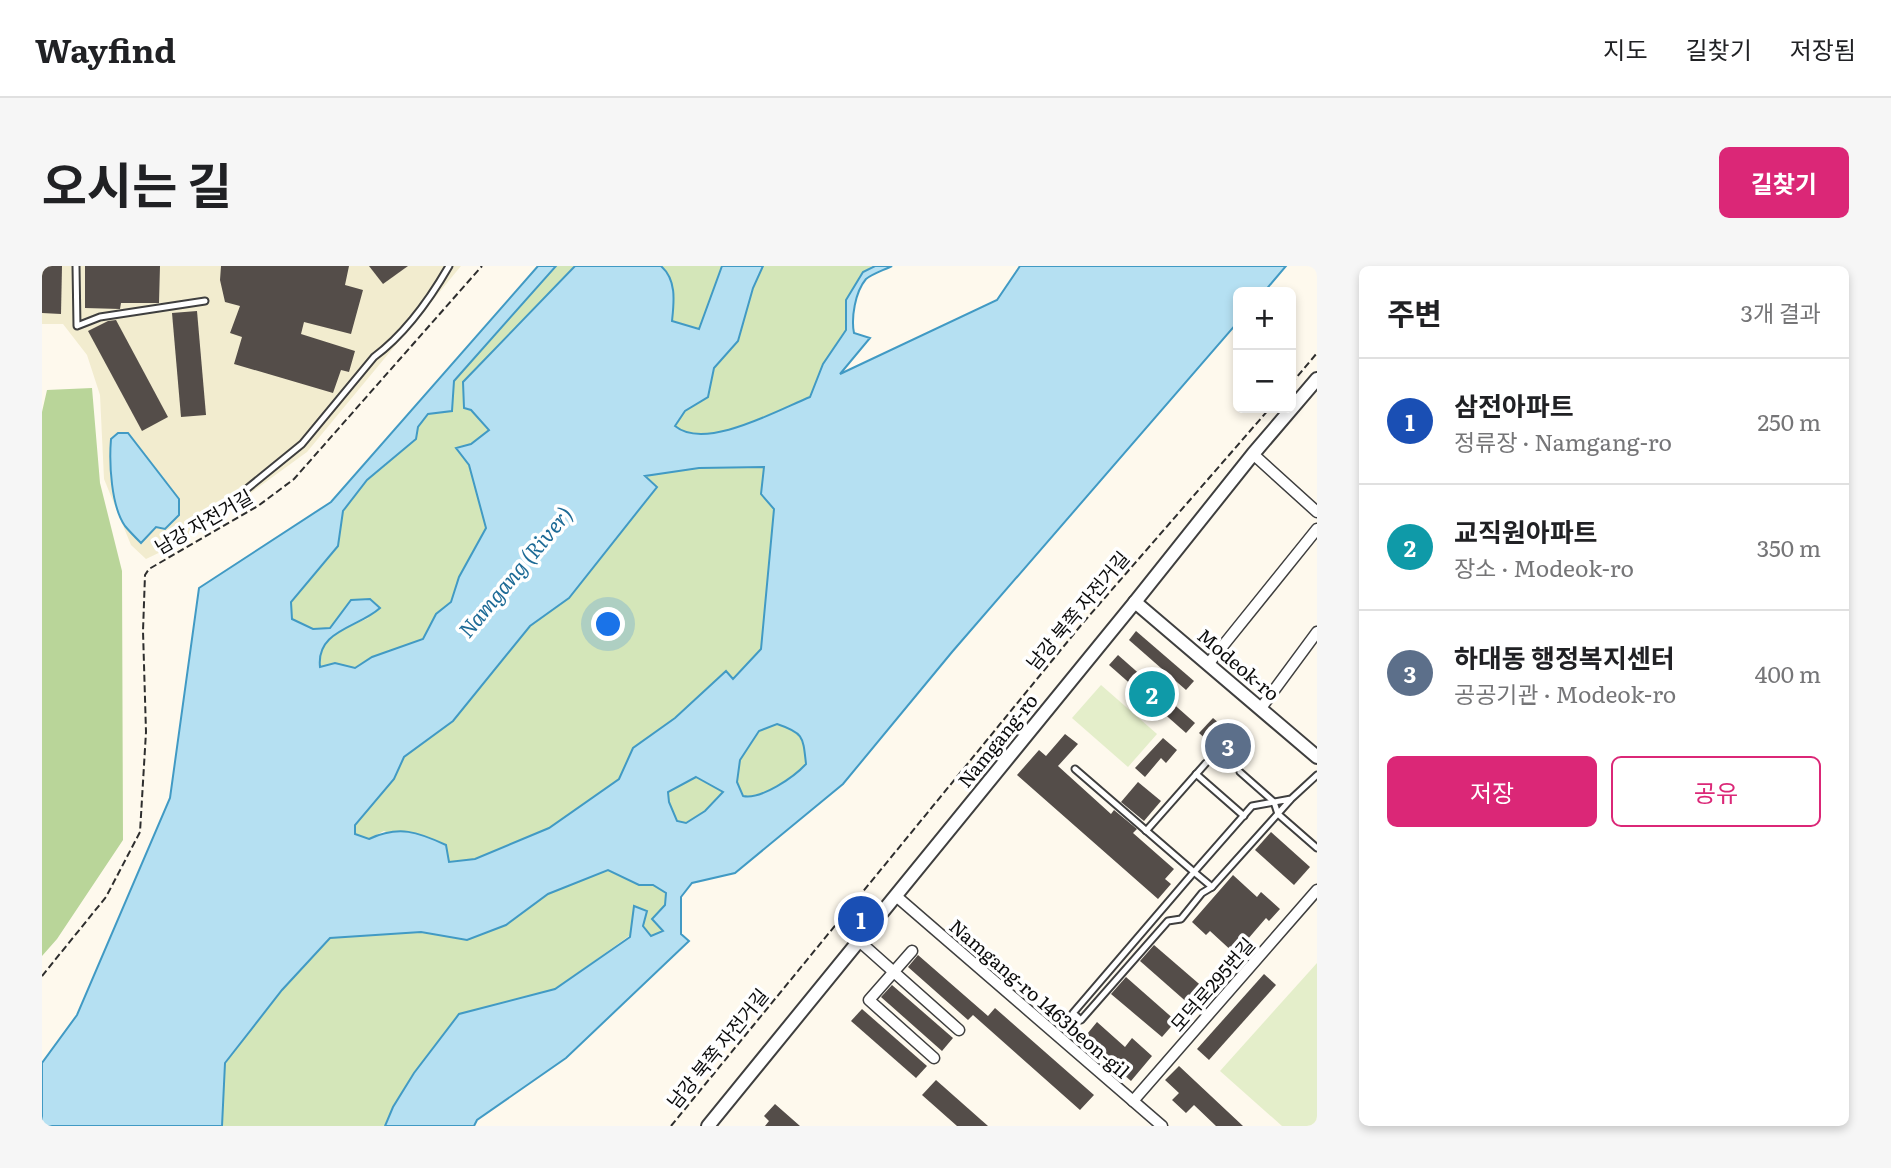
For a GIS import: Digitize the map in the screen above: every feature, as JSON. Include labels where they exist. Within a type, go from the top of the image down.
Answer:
[{"type":"street","name":"Namgang-ro","points":[[708,1126],[1253,454],[1317,379]]},
{"type":"street","points":[[1253,454],[1317,512]]},
{"type":"street","points":[[1209,663],[1317,529]]},
{"type":"street","name":"Modeok-ro","points":[[1135,602],[1317,757]]},
{"type":"street","points":[[1261,708],[1317,633]]},
{"type":"street","name":"모덕로295번길","points":[[1133,1101],[1317,890]]},
{"type":"street","name":"Namgang-ro 1463beon-gil","points":[[895,896],[1162,1126]]},
{"type":"street","points":[[859,941],[959,1030]]},
{"type":"street","points":[[912,951],[869,1000],[933,1058]]},
{"type":"lane","points":[[76,266],[78,326],[100,317],[205,301]]},
{"type":"lane","points":[[243,492],[302,444],[374,357],[389,346],[436,288],[449,266]]},
{"type":"lane","points":[[1146,831],[1206,763]]},
{"type":"lane","points":[[1074,769],[1212,887]]},
{"type":"lane","points":[[1240,772],[1273,803],[1278,814],[1317,848]]},
{"type":"lane","points":[[1196,774],[1244,816]]},
{"type":"lane","points":[[1291,799],[1252,806],[1073,1013],[1081,1020],[1168,921],[1181,919],[1202,893],[1212,887],[1291,799],[1317,775]]},
{"type":"path","name":"남강 자전거길","points":[[42,976],[106,897],[140,832],[146,732],[143,631],[145,575],[149,569],[258,506],[293,479],[482,266]]},
{"type":"path","points":[[1296,378],[1317,353]]},
{"type":"path","name":"남강 북쪽 자전거길","points":[[671,1126],[1082,624],[1266,413]]},
{"type":"shaded area","points":[[42,266],[461,266],[307,452],[215,519],[171,547],[146,559],[131,545],[104,479],[100,395],[87,355],[63,324],[42,324]]},
{"type":"green space","points":[[556,266],[575,266],[463,382],[471,410],[489,431],[471,444],[456,449],[469,465],[486,528],[459,577],[451,602],[436,614],[424,639],[372,657],[355,668],[335,663],[320,668],[323,648],[328,641],[342,630],[369,618],[330,628],[313,629],[292,619],[291,602],[338,546],[343,511],[367,480],[416,439],[418,427],[428,414],[451,411],[454,381]]},
{"type":"green space","points":[[661,266],[722,266],[699,329],[672,321],[672,285]]},
{"type":"green space","points":[[763,266],[872,266],[863,272],[846,300],[846,329],[823,364],[810,397],[761,419],[724,431],[689,433],[675,427],[685,411],[708,397],[714,368],[738,341],[753,288]]},
{"type":"green space","points":[[92,388],[100,483],[122,571],[123,840],[57,939],[42,956],[42,412],[47,390]]},
{"type":"green space","points":[[764,467],[774,509],[761,649],[733,679],[726,672],[675,718],[634,748],[619,779],[549,828],[475,859],[449,862],[384,831],[369,839],[355,834],[355,825],[394,779],[404,757],[453,721],[530,626],[569,598],[657,487],[644,476],[699,468]]},
{"type":"green space","points":[[1101,685],[1157,734],[1128,767],[1072,718]]},
{"type":"green space","points":[[777,724],[797,734],[803,742],[806,764],[767,791],[743,796],[737,782],[740,760],[760,731]]},
{"type":"green space","points":[[696,777],[723,792],[705,811],[686,823],[677,821],[668,792]]},
{"type":"green space","points":[[608,870],[639,885],[653,885],[666,893],[665,905],[652,919],[663,930],[651,937],[643,926],[555,989],[459,1014],[414,1073],[393,1107],[385,1126],[222,1126],[225,1063],[282,990],[330,938],[422,932],[467,939],[506,925],[548,894]]},
{"type":"green space","points":[[1317,963],[1317,1126],[1282,1126],[1220,1071]]},
{"type":"water","name":"Namgang (River)","points":[[538,266],[556,266],[454,381],[452,411],[428,414],[418,427],[416,439],[367,480],[343,511],[338,546],[291,602],[292,619],[313,629],[330,628],[351,600],[370,599],[380,608],[331,637],[321,655],[320,667],[335,663],[355,668],[372,657],[423,639],[436,614],[451,602],[459,577],[486,528],[469,465],[456,448],[471,444],[489,430],[471,410],[464,408],[463,382],[575,266],[661,266],[672,285],[672,321],[699,329],[722,266],[763,266],[753,288],[738,341],[714,368],[708,397],[685,411],[675,426],[688,432],[704,434],[742,426],[810,397],[823,364],[846,330],[846,300],[863,272],[875,266],[892,266],[866,279],[862,284],[853,320],[854,333],[870,338],[840,374],[997,300],[1020,266],[1286,266],[1268,287],[1233,287],[1233,328],[952,652],[843,784],[735,873],[692,883],[681,897],[681,934],[689,941],[566,1058],[477,1120],[474,1126],[385,1126],[393,1107],[414,1073],[459,1014],[555,989],[630,937],[634,906],[647,911],[643,926],[651,936],[663,931],[652,919],[665,905],[666,893],[653,885],[639,885],[608,870],[548,894],[506,925],[467,940],[421,932],[330,938],[282,990],[225,1063],[222,1126],[42,1126],[42,1063],[77,1015],[170,798],[199,588],[331,502]],"holes":[[[764,467],[761,494],[774,509],[761,649],[733,679],[726,671],[675,718],[633,748],[619,779],[549,828],[475,859],[449,862],[446,845],[408,832],[390,832],[369,839],[355,834],[355,825],[394,779],[404,757],[453,721],[530,626],[569,598],[657,487],[645,476],[699,468]],[[777,724],[792,730],[800,737],[806,764],[786,781],[768,791],[759,795],[743,796],[737,782],[740,760],[759,731]],[[696,777],[723,792],[705,811],[686,823],[677,821],[668,792]]]},
{"type":"water","points":[[118,433],[128,433],[179,499],[179,515],[165,529],[156,527],[141,543],[120,518],[114,496],[110,460],[111,439]]},
{"type":"building","points":[[42,266],[62,266],[61,314],[42,313]]},
{"type":"building","points":[[85,266],[160,266],[159,303],[121,303],[120,309],[85,308]]},
{"type":"building","points":[[221,266],[349,266],[345,285],[363,290],[351,334],[304,322],[301,334],[355,351],[349,372],[341,370],[333,393],[234,364],[242,337],[230,333],[240,306],[225,302],[220,280]]},
{"type":"building","points":[[369,266],[408,266],[383,284]]},
{"type":"building","points":[[197,311],[206,415],[181,417],[172,313]]},
{"type":"building","points":[[116,320],[168,417],[142,431],[88,331]]},
{"type":"building","points":[[1136,631],[1194,681],[1186,690],[1129,640]]},
{"type":"building","points":[[1118,655],[1195,723],[1186,733],[1109,665]]},
{"type":"building","points":[[1213,718],[1249,749],[1235,765],[1199,733]]},
{"type":"building","points":[[1065,734],[1078,744],[1058,766],[1111,814],[1114,810],[1137,829],[1133,833],[1174,869],[1165,879],[1171,884],[1158,899],[1017,775],[1039,750],[1046,756]]},
{"type":"building","points":[[1163,738],[1177,750],[1166,763],[1161,758],[1145,777],[1135,768]]},
{"type":"building","points":[[1138,782],[1161,801],[1144,821],[1121,802]]},
{"type":"building","points":[[1271,832],[1310,867],[1294,885],[1255,850]]},
{"type":"building","points":[[1233,875],[1257,897],[1261,892],[1280,909],[1269,921],[1266,918],[1235,954],[1210,931],[1206,935],[1192,922]]},
{"type":"building","points":[[1154,945],[1205,989],[1190,1005],[1140,961]]},
{"type":"building","points":[[918,955],[988,1016],[995,1008],[1094,1095],[1080,1110],[973,1015],[968,1020],[908,967]]},
{"type":"building","points":[[1264,974],[1276,985],[1209,1060],[1197,1049]]},
{"type":"building","points":[[1126,977],[1176,1021],[1162,1037],[1111,994]]},
{"type":"building","points":[[892,985],[953,1038],[942,1051],[881,997]]},
{"type":"building","points":[[862,1009],[927,1066],[916,1078],[851,1021]]},
{"type":"building","points":[[1097,1022],[1125,1047],[1132,1038],[1152,1056],[1131,1081],[1083,1039]]},
{"type":"building","points":[[1179,1066],[1243,1126],[1216,1126],[1194,1105],[1186,1113],[1172,1100],[1179,1093],[1165,1080]]},
{"type":"building","points":[[936,1080],[988,1126],[957,1126],[922,1095]]},
{"type":"building","points":[[775,1104],[800,1126],[765,1126],[769,1121],[764,1116]]},
{"type":"place","name":"교직원아파트","points":[[1152,694]]},
{"type":"place","name":"하대동 행정복지센터","points":[[1228,746]]},
{"type":"place","name":"삼전아파트","points":[[861,919]]}]
